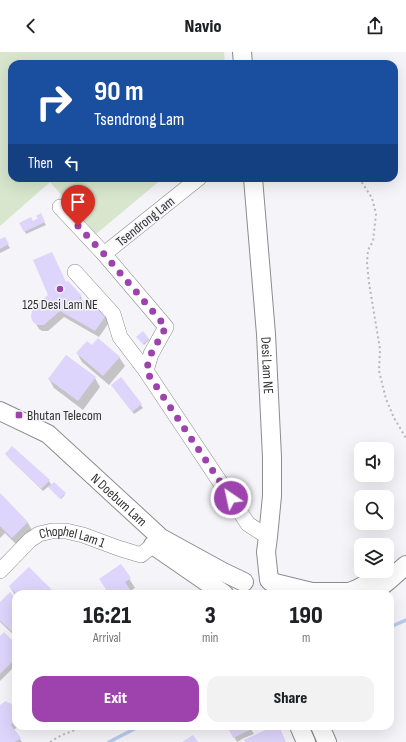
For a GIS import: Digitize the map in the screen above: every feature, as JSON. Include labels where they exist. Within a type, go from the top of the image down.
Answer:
[{"type":"main road","name":"Desi Lam NE","points":[[253,182],[266,334],[272,449],[272,496],[267,545],[272,585]]},
{"type":"main road","name":"N Doebum Lam","points":[[0,411],[48,434],[161,538],[244,585],[254,576],[259,576],[264,578],[272,585],[301,590]]},
{"type":"main road","name":"N Doebum Lam","points":[[0,421],[45,444],[153,545],[218,590]]},
{"type":"main road","points":[[244,585],[267,545]]},
{"type":"main road","name":"N Doebum Lam","points":[[394,563],[406,553]]},
{"type":"main road","points":[[376,590],[406,565]]},
{"type":"main road","name":"N Doebum Lam","points":[[356,590],[375,578]]},
{"type":"main road","points":[[301,730],[306,742]]},
{"type":"main road","points":[[322,730],[327,742]]},
{"type":"lane","name":"Tsendrong Lam","points":[[146,371],[151,354],[166,327],[104,254],[193,182]]},
{"type":"lane","points":[[60,207],[104,254]]},
{"type":"lane","points":[[75,272],[113,314],[120,337],[146,371],[248,524],[267,545]]},
{"type":"lane","name":"Chophel Lam 1","points":[[0,571],[30,540],[39,534],[52,531],[66,531],[83,535],[141,555],[153,545]]},
{"type":"path","points":[[362,182],[372,198],[376,214],[373,241],[368,250],[367,263],[380,349],[379,371],[386,399],[394,418],[406,438]]},
{"type":"path","points":[[50,742],[75,730]]},
{"type":"green space","points":[[0,52],[224,52],[225,60],[8,60],[8,182],[50,182],[0,226]]},
{"type":"green space","points":[[50,182],[158,182],[96,234]]},
{"type":"building","points":[[41,213],[45,222],[24,232],[19,223],[31,217],[33,221],[38,218],[36,216]]},
{"type":"building","points":[[5,237],[9,244],[0,249],[0,239]]},
{"type":"building","name":"125 Desi Lam NE","points":[[52,252],[66,282],[68,281],[82,296],[79,298],[107,314],[95,331],[60,311],[44,325],[38,325],[32,320],[31,317],[34,307],[48,295],[33,260]]},
{"type":"building","points":[[143,331],[149,339],[143,344],[136,337]]},
{"type":"building","points":[[98,338],[120,357],[103,376],[76,353],[87,341],[92,345]]},
{"type":"building","points":[[66,355],[96,377],[78,401],[48,379]]},
{"type":"building","points":[[121,377],[142,404],[132,412],[111,385]]},
{"type":"building","points":[[12,446],[50,480],[41,489],[5,454]]},
{"type":"building","points":[[54,482],[66,493],[60,499],[48,487]]},
{"type":"building","points":[[0,493],[28,522],[12,538],[0,526]]},
{"type":"building","points":[[121,564],[131,578],[125,582],[130,590],[107,590],[99,579]]},
{"type":"building","points":[[29,567],[52,590],[12,590],[9,586]]},
{"type":"building","points":[[10,592],[12,594],[12,632],[0,621],[0,602]]},
{"type":"building","points":[[4,632],[12,640],[12,662],[0,674],[0,636]]},
{"type":"building","points":[[6,701],[12,705],[12,730],[15,730],[21,738],[15,742],[0,742],[0,705]]},
{"type":"building","points":[[229,730],[250,730],[233,738]]},
{"type":"building","points":[[265,730],[281,730],[286,742],[245,742],[244,740]]},
{"type":"building","points":[[193,735],[198,742],[182,742]]},
{"type":"waterway","points":[[394,625],[406,620]]},
{"type":"waterway","points":[[109,742],[132,730]]},
{"type":"place","name":"125 Desi Lam NE","points":[[60,289]]},
{"type":"place","name":"Bhutan Telecom","points":[[19,415]]},
{"type":"route","points":[[78,226],[104,254],[166,327],[151,354],[146,371],[231,498]]}]
